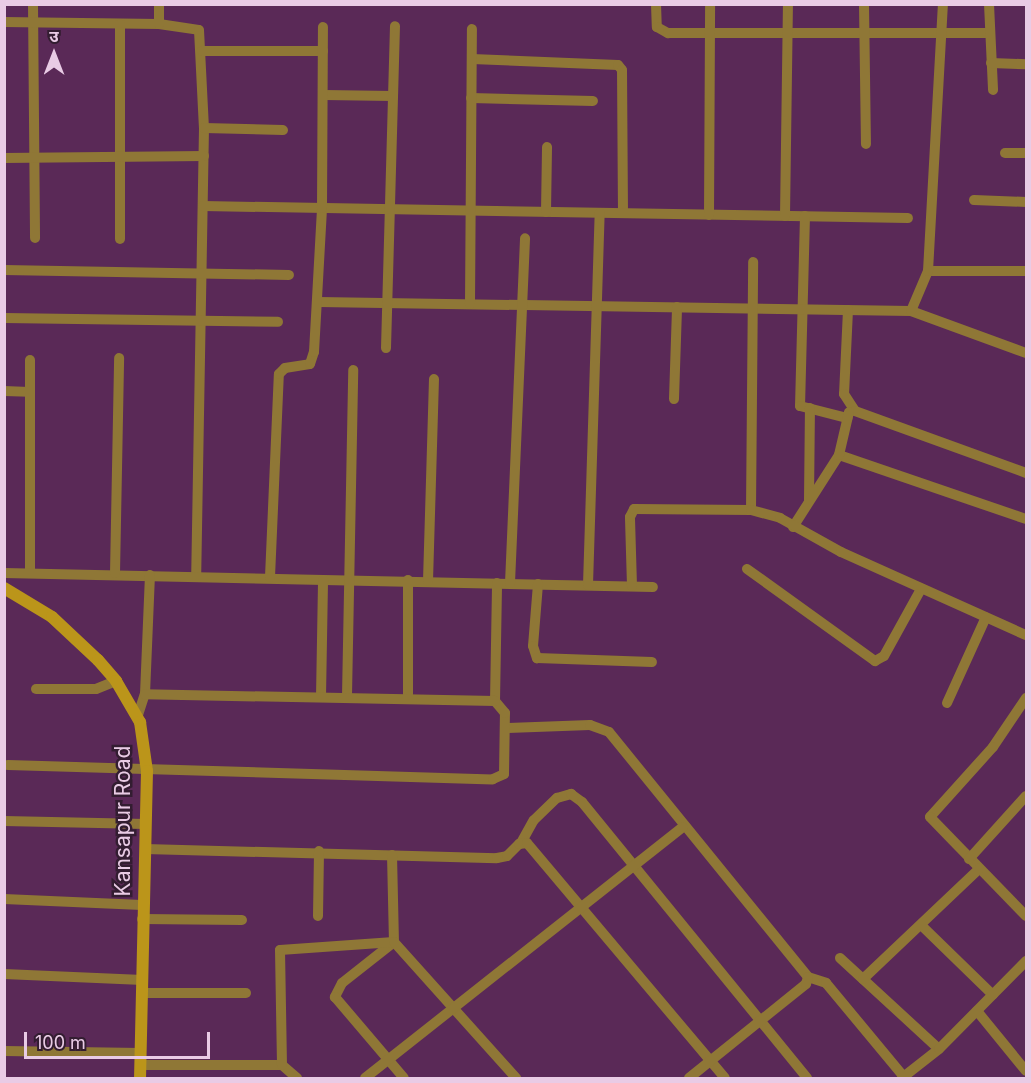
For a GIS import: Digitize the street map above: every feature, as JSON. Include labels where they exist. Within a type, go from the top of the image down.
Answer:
[{"type":"street","points":[[33,4],[35,238]]},
{"type":"street","points":[[159,4],[159,24]]},
{"type":"street","points":[[656,4],[657,27],[662,32],[989,33]]},
{"type":"street","points":[[709,214],[710,4]]},
{"type":"street","points":[[785,216],[788,4]]},
{"type":"street","points":[[864,4],[866,144]]},
{"type":"street","points":[[911,311],[928,271],[943,4]]},
{"type":"street","points":[[989,4],[993,90]]},
{"type":"street","points":[[4,22],[159,24],[199,30],[202,51],[204,156],[196,575]]},
{"type":"street","points":[[120,24],[120,239]]},
{"type":"street","points":[[386,348],[394,26]]},
{"type":"street","points":[[270,577],[279,374],[285,368],[311,363],[318,302],[322,208],[323,27]]},
{"type":"street","points":[[470,304],[472,29]]},
{"type":"street","points":[[202,51],[323,51]]},
{"type":"street","points":[[472,59],[618,65],[622,70],[623,213]]},
{"type":"street","points":[[991,63],[1026,64]]},
{"type":"street","points":[[324,95],[393,96]]},
{"type":"street","points":[[471,98],[593,101]]},
{"type":"street","points":[[204,128],[283,130]]},
{"type":"street","points":[[546,212],[547,147]]},
{"type":"street","points":[[1005,153],[1026,153]]},
{"type":"street","points":[[4,158],[119,159],[204,156]]},
{"type":"street","points":[[974,200],[1026,202]]},
{"type":"street","points":[[203,206],[908,218]]},
{"type":"street","points":[[588,585],[600,213]]},
{"type":"street","points":[[805,216],[805,309],[800,406],[847,418]]},
{"type":"street","points":[[510,583],[525,238]]},
{"type":"street","points":[[751,510],[755,308],[753,262]]},
{"type":"street","points":[[4,270],[289,275]]},
{"type":"street","points":[[928,271],[1026,271]]},
{"type":"street","points":[[318,302],[911,311],[1026,353]]},
{"type":"street","points":[[674,399],[677,307]]},
{"type":"street","points":[[793,527],[839,455],[850,406],[843,380],[848,310]]},
{"type":"street","points":[[4,318],[278,322]]},
{"type":"street","points":[[115,573],[119,358]]},
{"type":"street","points":[[30,360],[30,571]]},
{"type":"street","points":[[347,696],[353,370]]},
{"type":"street","points":[[428,581],[434,379]]},
{"type":"street","points":[[4,391],[29,392]]},
{"type":"street","points":[[850,406],[855,411],[1026,472]]},
{"type":"street","points":[[809,502],[810,408]]},
{"type":"street","points":[[839,455],[1026,519]]},
{"type":"street","points":[[632,586],[630,517],[634,509],[751,510],[767,513],[921,589],[1026,634]]},
{"type":"street","points":[[747,569],[872,661],[884,656],[921,589]]},
{"type":"street","points":[[4,573],[30,571],[323,580],[652,586]]},
{"type":"street","points":[[138,715],[145,694],[150,575]]},
{"type":"street","points":[[321,697],[323,580]]},
{"type":"street","points":[[408,580],[408,699]]},
{"type":"street","points":[[8,765],[147,771],[498,779],[504,774],[507,728],[505,713],[495,701],[497,583]]},
{"type":"street","points":[[538,584],[533,646],[537,658],[652,662]]},
{"type":"street","name":"Kansapur Road","points":[[4,588],[52,617],[116,681],[138,715],[147,771],[142,904],[144,993],[140,1078]]},
{"type":"street","points":[[947,703],[986,617]]},
{"type":"street","points":[[36,689],[96,689],[116,681]]},
{"type":"street","points":[[145,694],[347,696],[495,701]]},
{"type":"street","points":[[1024,910],[979,869],[930,817],[993,747],[1026,698]]},
{"type":"street","points":[[507,728],[582,725],[605,729],[808,977],[826,982],[903,1078],[939,1049],[1026,961]]},
{"type":"street","points":[[145,849],[319,851],[502,858],[521,843],[530,826],[547,807],[561,796],[571,795],[582,802],[807,1078]]},
{"type":"street","points":[[969,859],[1026,796]]},
{"type":"street","points":[[4,821],[146,824]]},
{"type":"street","points":[[365,1078],[683,827]]},
{"type":"street","points":[[521,843],[530,845],[579,908],[725,1078]]},
{"type":"street","points":[[318,916],[319,851]]},
{"type":"street","points":[[392,855],[394,942],[454,1006],[516,1078]]},
{"type":"street","points":[[863,979],[979,869]]},
{"type":"street","points":[[4,899],[142,904]]},
{"type":"street","points":[[142,919],[242,920]]},
{"type":"street","points":[[921,924],[993,995]]},
{"type":"street","points":[[394,942],[342,983],[335,996],[404,1078]]},
{"type":"street","points":[[282,1065],[277,988],[280,950],[394,942]]},
{"type":"street","points":[[840,958],[939,1049]]},
{"type":"street","points":[[4,974],[143,980]]},
{"type":"street","points":[[689,1078],[806,984],[808,977]]},
{"type":"street","points":[[144,993],[246,993]]},
{"type":"street","points":[[977,1011],[1026,1071]]},
{"type":"street","points":[[4,1051],[282,1065],[297,1078]]}]
